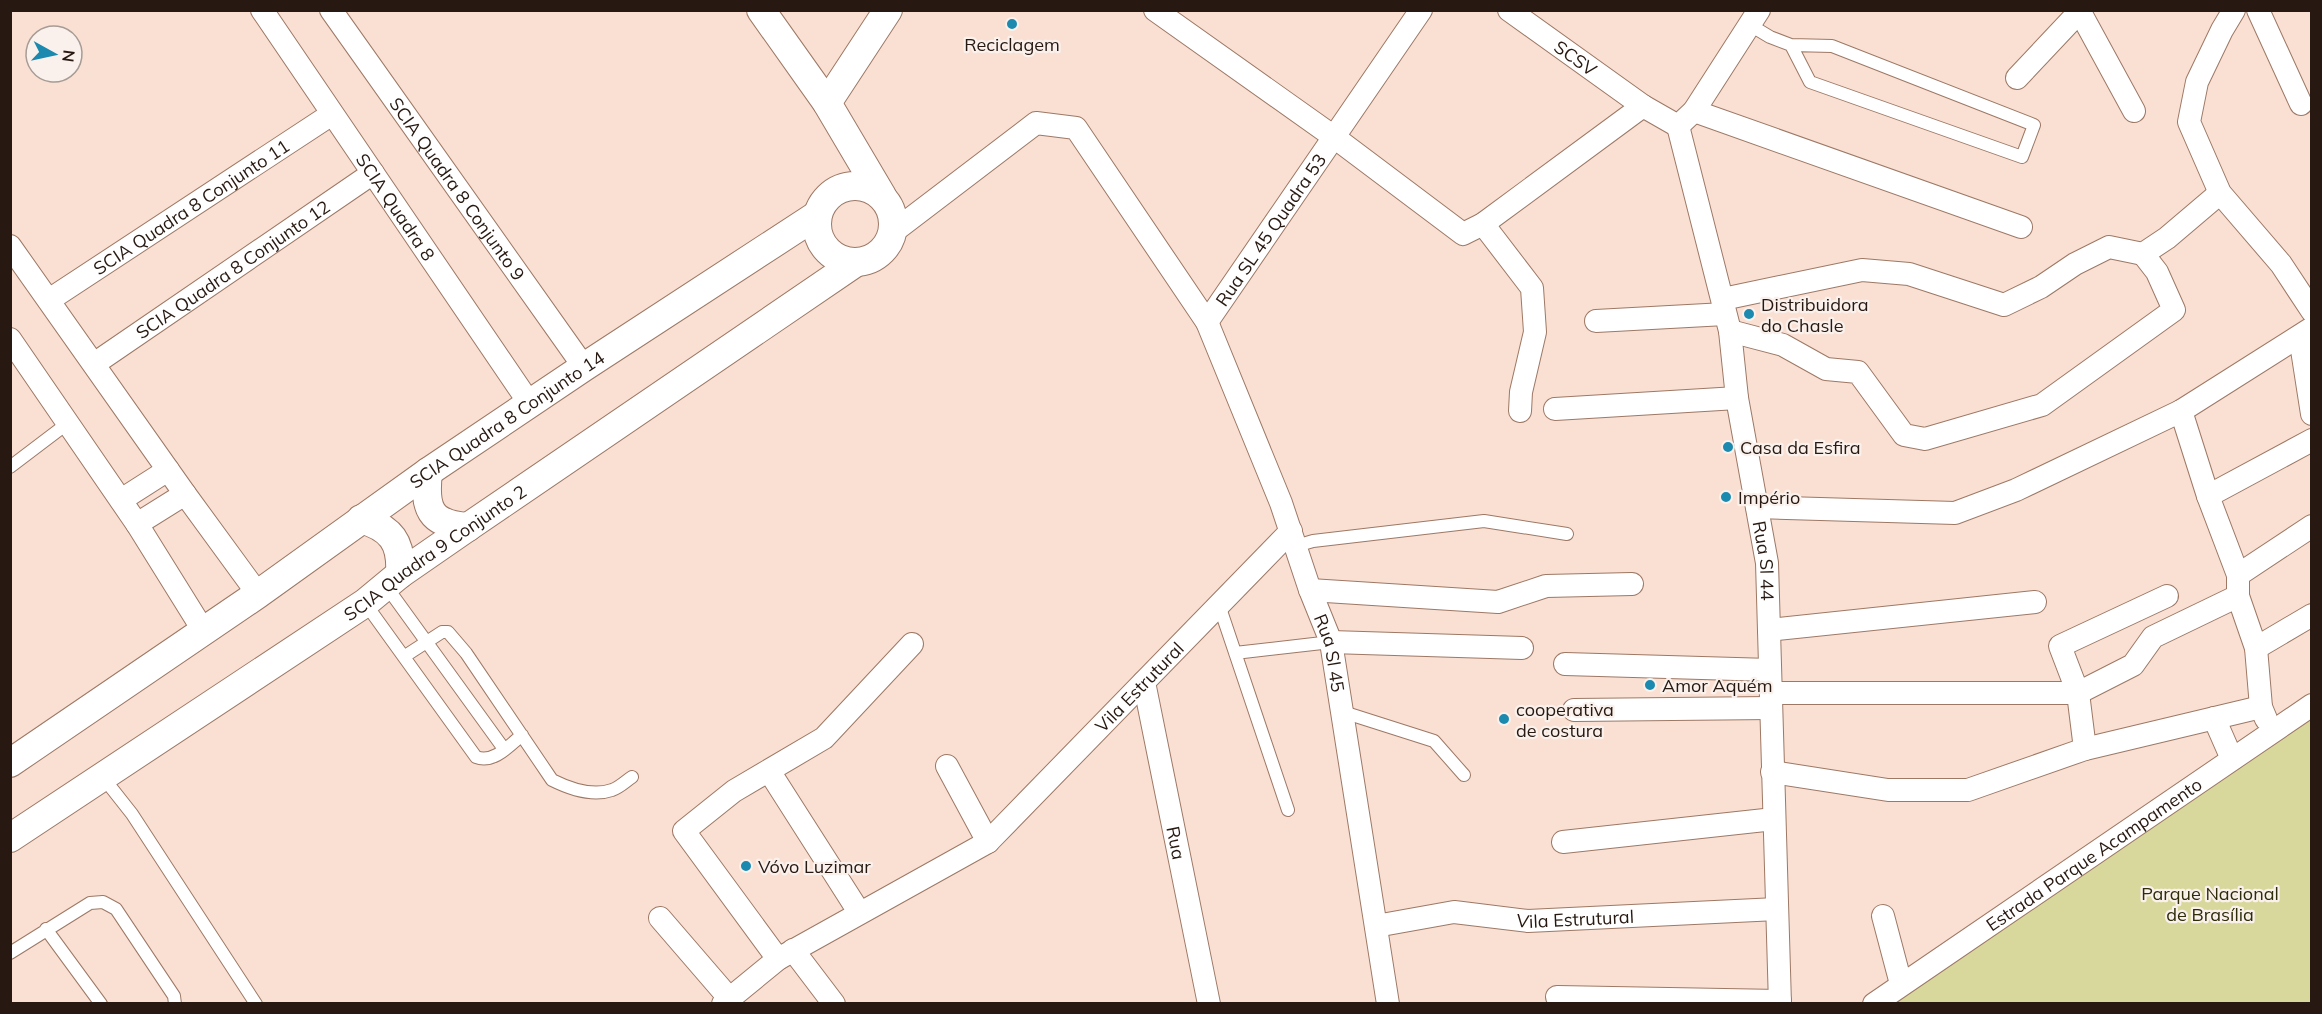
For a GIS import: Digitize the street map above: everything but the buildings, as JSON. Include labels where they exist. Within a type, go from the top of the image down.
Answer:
[{"type":"street","name":"SCIA Quadra 8","points":[[261,10],[530,404]]},
{"type":"street","name":"SCIA Quadra 8 Conjunto 9","points":[[331,10],[584,367]]},
{"type":"street","points":[[760,10],[827,103],[892,212],[893,232],[888,244],[880,254],[868,261],[855,263],[838,259],[825,248],[817,233],[824,205],[844,164],[844,132]]},
{"type":"street","points":[[827,103],[888,10]]},
{"type":"street","points":[[1155,10],[1334,137],[1463,234],[1483,224],[1643,106]]},
{"type":"street","name":"Rua SL 45 Quadra 53","points":[[1207,322],[1421,10]]},
{"type":"street","name":"SCSV","points":[[1509,10],[1643,106],[2021,227]]},
{"type":"street","points":[[2234,10],[2197,82],[2189,122],[2220,193],[2281,264],[2312,311]]},
{"type":"street","points":[[2258,10],[2301,105]]},
{"type":"street","points":[[2018,78],[2080,11],[2134,111]]},
{"type":"street","points":[[1686,119],[1754,18]]},
{"type":"street","name":"SCIA Quadra 8 Conjunto 11","points":[[49,300],[332,114]]},
{"type":"street","name":"Rua Sl 44","points":[[1686,119],[1726,315],[1737,398],[1767,562],[1780,1002]]},
{"type":"street","name":"Rua Sl 45","points":[[893,232],[1036,123],[1076,128],[1207,322],[1271,476],[1310,590],[1331,642],[1388,1004]]},
{"type":"street","name":"SCIA Quadra 8 Conjunto 12","points":[[94,364],[373,173]]},
{"type":"street","points":[[824,205],[842,188],[856,185],[870,188],[882,196]]},
{"type":"street","points":[[2143,254],[2167,238],[2220,193]]},
{"type":"street","name":"SCIA Quadra 8 Conjunto 14","points":[[10,763],[258,594],[428,472],[824,205]]},
{"type":"street","points":[[1483,224],[1532,288],[1535,332],[1521,392],[1520,411]]},
{"type":"street","points":[[10,246],[258,594]]},
{"type":"street","points":[[1596,321],[1726,315],[1862,270],[1909,274],[2004,305],[2041,288],[2075,264],[2109,247],[2143,254],[2157,272],[2174,310],[2042,405],[1926,439],[1904,435],[1858,372],[1826,369],[1726,315]]},
{"type":"street","name":"SCIA Quadra 9 Conjunto 2","points":[[10,838],[384,588],[468,526],[855,263]]},
{"type":"street","points":[[1757,507],[1955,513],[2016,490],[2181,411],[2306,332],[2312,414]]},
{"type":"street","points":[[10,339],[121,500],[203,630]]},
{"type":"street","points":[[1555,409],[1737,398]]},
{"type":"street","points":[[2181,411],[2238,585],[2256,648],[2261,707],[2271,733]]},
{"type":"street","points":[[2208,496],[2312,440]]},
{"type":"street","points":[[121,500],[168,470]]},
{"type":"street","points":[[428,472],[426,492],[429,508],[438,520],[450,525],[468,526]]},
{"type":"street","points":[[137,525],[185,494]]},
{"type":"street","points":[[361,519],[378,524],[390,533],[398,545],[401,559],[384,588]]},
{"type":"street","points":[[1574,710],[1771,700],[2078,693],[2133,665],[2153,637],[2238,585],[2312,526]]},
{"type":"street","name":"Vila Estrutural","points":[[733,999],[786,954],[988,842],[1219,605],[1293,539]]},
{"type":"street","points":[[1310,590],[1498,602],[1546,586],[1632,584]]},
{"type":"street","points":[[2085,749],[2078,693],[2060,646],[2167,596]]},
{"type":"street","points":[[1769,630],[2035,602]]},
{"type":"street","points":[[2256,648],[2312,615]]},
{"type":"street","points":[[1331,642],[1522,648]]},
{"type":"street","points":[[834,1004],[786,954],[684,831],[734,792],[824,738],[912,644]]},
{"type":"street","points":[[1565,664],[1770,670]]},
{"type":"street","name":"Rua","points":[[1144,682],[1209,1004]]},
{"type":"street","name":"Estrada Parque Acampamento","points":[[1874,1004],[2312,705]]},
{"type":"street","points":[[1772,772],[1888,790],[1968,790],[2085,749],[2261,707]]},
{"type":"street","points":[[2214,718],[2232,759]]},
{"type":"street","points":[[947,766],[988,842]]},
{"type":"street","points":[[769,771],[859,912]]},
{"type":"street","points":[[1563,842],[1774,819]]},
{"type":"street","name":"Vila Estrutural","points":[[1376,926],[1454,912],[1528,921],[1777,909]]},
{"type":"street","points":[[1883,916],[1901,984]]},
{"type":"street","points":[[660,918],[733,999]]},
{"type":"street","points":[[1557,997],[1780,1002]]},
{"type":"lane","points":[[1754,18],[1770,37],[1791,45],[1832,46],[2034,125],[2022,157],[1810,82],[1791,45]]},
{"type":"lane","points":[[10,467],[68,423]]},
{"type":"lane","points":[[1293,539],[1313,541],[1484,521],[1567,534]]},
{"type":"lane","points":[[384,588],[428,642],[504,749]]},
{"type":"lane","points":[[384,588],[405,657],[476,757],[484,760],[491,759],[522,735]]},
{"type":"lane","points":[[1219,605],[1288,810]]},
{"type":"lane","points":[[405,657],[442,632],[452,634],[552,780],[567,788],[590,793],[612,790],[632,777]]},
{"type":"lane","points":[[1235,653],[1331,642]]},
{"type":"lane","points":[[1343,712],[1434,741],[1464,775]]},
{"type":"lane","points":[[102,776],[132,814],[256,1004]]},
{"type":"lane","points":[[10,953],[90,903],[103,902],[116,909],[174,996],[175,1004]]},
{"type":"lane","points":[[46,929],[101,1004]]},
{"type":"green space","name":"Parque Nacional de Brasília","points":[[2311,713],[2311,1003],[1887,1003]]},
{"type":"place","name":"Reciclagem","points":[[1012,24]]},
{"type":"place","name":"Distribuidora do Chasle","points":[[1749,314]]},
{"type":"place","name":"Casa da Esfira","points":[[1728,447]]},
{"type":"place","name":"Império","points":[[1726,497]]},
{"type":"place","name":"Amor Aquém","points":[[1650,685]]},
{"type":"place","name":"cooperativa de costura","points":[[1504,719]]},
{"type":"place","name":"Vóvo Luzimar","points":[[746,866]]}]
